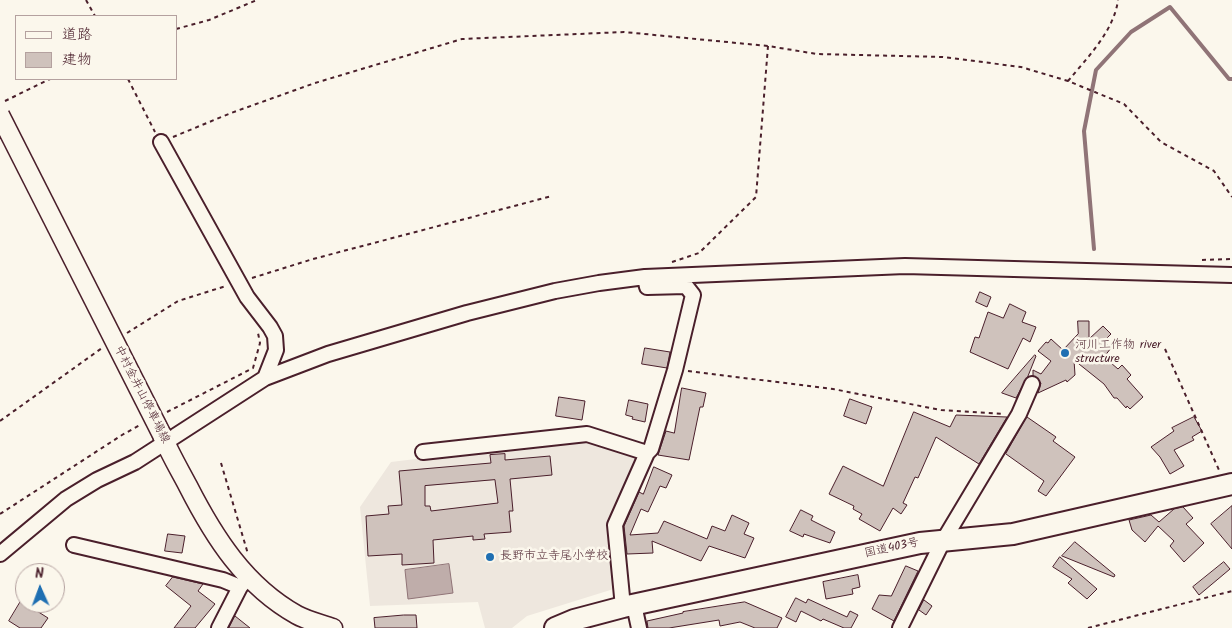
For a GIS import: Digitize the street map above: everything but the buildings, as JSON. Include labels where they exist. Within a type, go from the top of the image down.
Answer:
[{"type":"highway","name":"国道403号","points":[[555,628],[574,620],[628,606],[920,543],[1013,534],[1229,485]]},
{"type":"main road","name":"中村金井山停車場線","points":[[0,116],[164,439],[215,535],[244,582],[268,595],[298,616],[333,628]]},
{"type":"street","points":[[161,142],[239,283],[275,336],[276,350],[265,378]]},
{"type":"street","points":[[0,554],[66,499],[265,378],[328,354],[508,302],[599,282],[645,277],[905,266],[1232,275]]},
{"type":"street","points":[[639,628],[628,606],[615,525],[647,453],[652,449],[675,370],[692,300],[692,291],[686,286],[647,287],[645,277]]},
{"type":"street","points":[[900,628],[943,540],[1019,414],[1032,384]]},
{"type":"street","points":[[423,452],[587,434],[647,453]]},
{"type":"street","points":[[74,545],[223,580],[244,582],[219,628]]},
{"type":"path","points":[[86,0],[94,15]]},
{"type":"path","points":[[178,28],[209,20],[257,0]]},
{"type":"path","points":[[1068,81],[1097,45],[1116,12],[1118,0]]},
{"type":"path","points":[[129,80],[161,142],[231,113],[315,84],[462,39],[624,32],[768,46],[817,54],[943,57],[1022,67],[1099,92],[1124,104],[1161,142],[1214,171],[1232,197]]},
{"type":"path","points":[[645,277],[655,268],[699,253],[756,197],[768,46]]},
{"type":"path","points":[[0,104],[48,80]]},
{"type":"path","points":[[120,337],[178,301],[313,259],[552,196]]},
{"type":"path","points":[[0,421],[103,347]]},
{"type":"path","points":[[1165,349],[1229,485]]},
{"type":"path","points":[[675,370],[704,371],[833,389],[942,410],[1019,414]]},
{"type":"path","points":[[221,463],[252,567],[244,582]]},
{"type":"path","points":[[1088,628],[1232,590]]},
{"type":"shaded area","name":"長野市立寺尾小学校","points":[[586,438],[638,455],[642,463],[609,527],[620,587],[527,616],[512,628],[485,628],[478,602],[370,606],[360,507],[391,462]]},
{"type":"shaded area","points":[[449,564],[453,593],[408,599],[405,570]]},
{"type":"waterway","points":[[1094,249],[1084,131],[1096,70],[1131,32],[1170,7],[1229,79],[1232,79]]},
{"type":"place","name":"河川工作物 river structure","points":[[1065,353]]},
{"type":"place","name":"長野市立寺尾小学校","points":[[490,557]]}]
